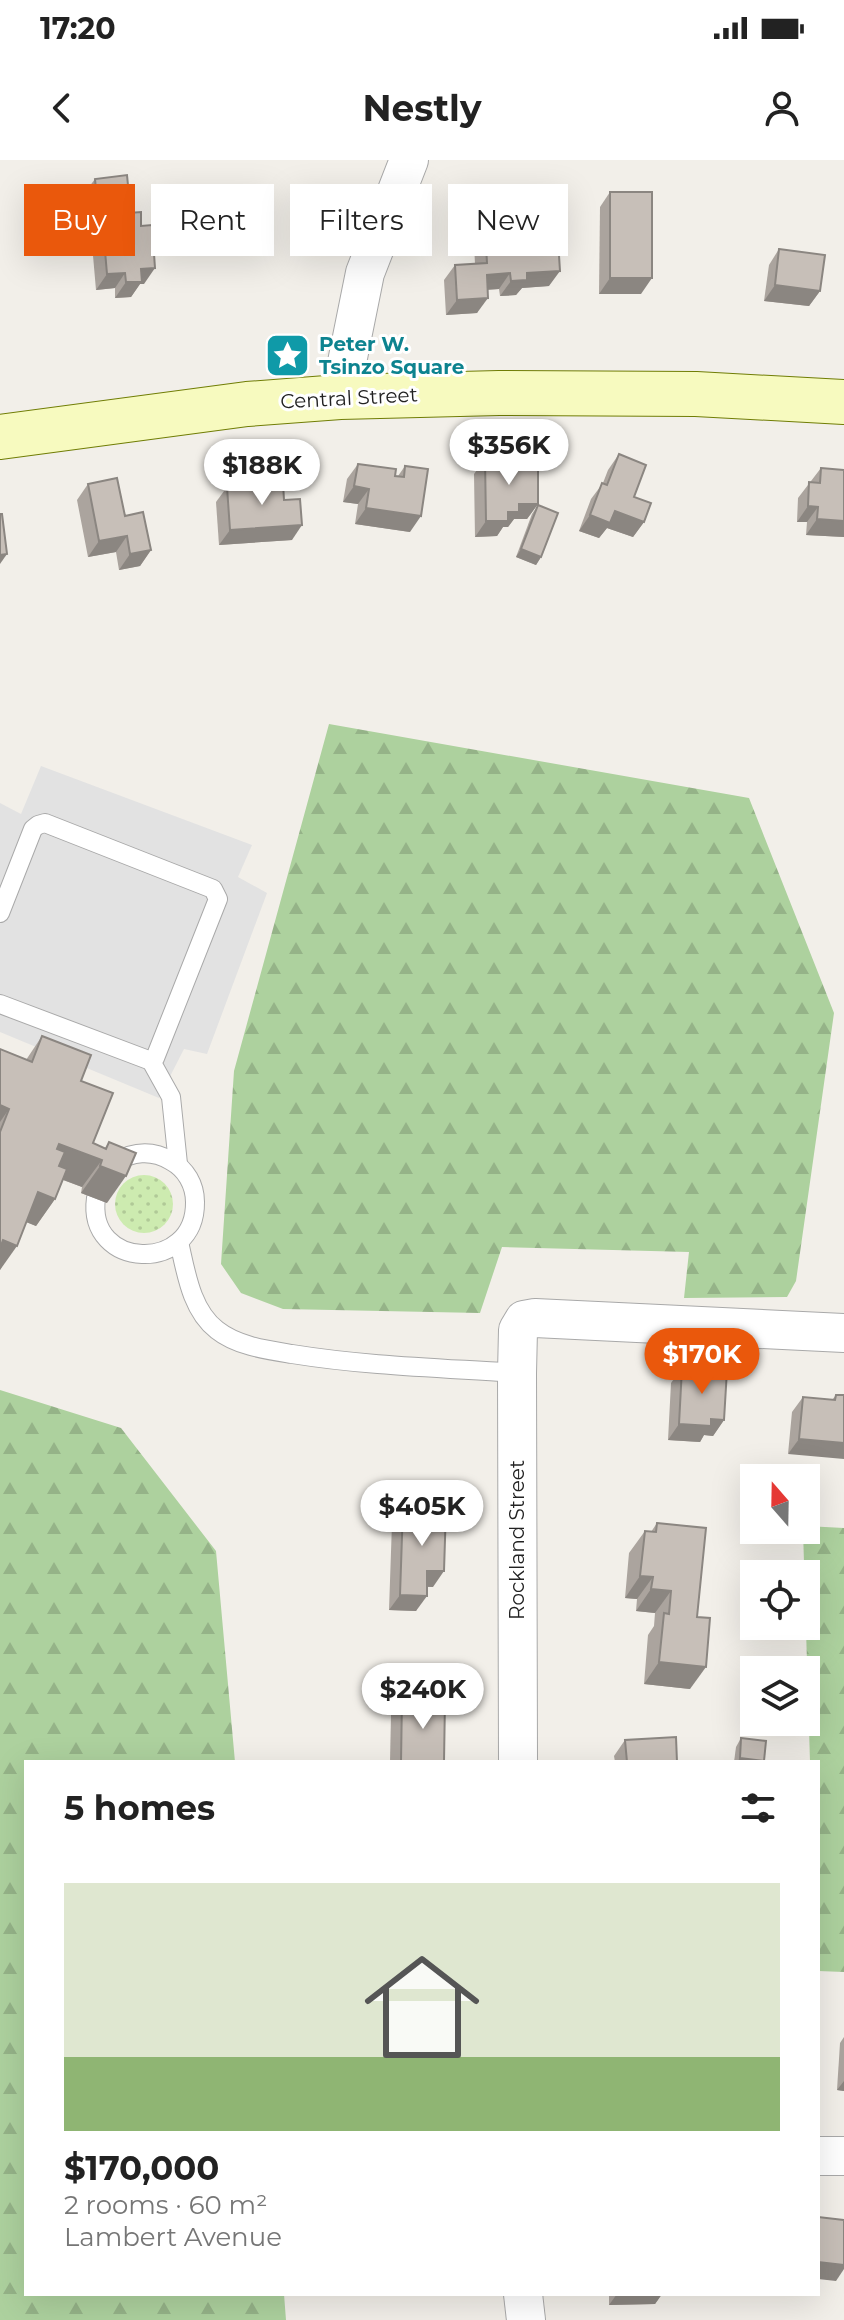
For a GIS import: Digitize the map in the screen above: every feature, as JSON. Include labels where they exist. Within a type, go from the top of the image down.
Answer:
[{"type":"main road","name":"Central Street","points":[[0,437],[247,404],[340,397],[499,393],[681,394],[844,402]]},
{"type":"street","points":[[340,397],[365,273],[409,160]]},
{"type":"street","name":"Rockland Street","points":[[518,1760],[517,1373],[518,1330],[524,1320],[535,1318],[844,1333]]},
{"type":"street","points":[[820,2156],[844,2156]]},
{"type":"street","points":[[523,2296],[526,2320]]},
{"type":"lane","points":[[0,913],[33,829],[45,823],[213,889],[218,899],[155,1058],[151,1061]]},
{"type":"lane","points":[[0,1004],[151,1061],[171,1097],[178,1164]]},
{"type":"lane","points":[[96,1198],[97,1224],[106,1238],[134,1254],[150,1255],[165,1251],[179,1242],[196,1212],[195,1194],[189,1178],[178,1164],[163,1156],[145,1152],[128,1155],[112,1164],[104,1175]]},
{"type":"lane","points":[[179,1242],[190,1284],[204,1316],[218,1331],[247,1345],[347,1363],[517,1373]]},
{"type":"green space","points":[[329,724],[749,798],[834,1013],[796,1281],[787,1297],[684,1298],[689,1252],[502,1247],[480,1313],[283,1309],[241,1293],[221,1264],[234,1071]]},
{"type":"green space","points":[[144,1175],[164,1184],[173,1204],[164,1224],[144,1233],[124,1224],[115,1204],[124,1184]]},
{"type":"green space","points":[[0,1390],[121,1428],[216,1551],[235,1760],[24,1760],[24,2296],[284,2296],[286,2320],[0,2320]]},
{"type":"green space","points":[[820,1527],[844,1528],[844,1972],[820,1971],[820,1760],[810,1760],[809,1736],[820,1736],[820,1656],[807,1656],[806,1640],[820,1640],[820,1560],[804,1560],[803,1544],[820,1544]]},
{"type":"shaded area","points":[[41,766],[252,845],[238,877],[267,893],[207,1054],[184,1049],[159,1098],[0,1032],[0,803],[21,814]]},
{"type":"building","points":[[127,175],[128,184],[95,184],[95,179]]},
{"type":"building","points":[[610,192],[652,192],[652,278],[610,278]]},
{"type":"building","points":[[135,212],[141,212],[141,226],[151,225],[151,256],[154,256],[155,268],[141,269],[142,282],[126,282],[125,273],[107,274],[105,256],[135,256]]},
{"type":"building","points":[[779,249],[825,255],[820,291],[775,285]]},
{"type":"building","points":[[487,256],[559,256],[560,271],[527,273],[527,280],[511,281],[510,273],[487,275],[488,298],[457,300],[455,265],[487,263]]},
{"type":"building","points":[[619,454],[646,465],[634,497],[651,503],[644,522],[615,511],[610,523],[590,515],[602,483],[607,485]]},
{"type":"building","points":[[524,458],[524,463],[538,463],[538,504],[519,504],[519,512],[508,512],[508,521],[486,521],[485,459]]},
{"type":"building","points":[[358,464],[396,469],[395,476],[404,477],[405,466],[428,469],[421,516],[366,508],[369,489],[354,486]]},
{"type":"building","points":[[821,468],[844,470],[844,521],[817,519],[818,507],[808,506],[809,482],[820,483]]},
{"type":"building","points":[[117,478],[125,516],[143,512],[151,550],[130,554],[127,536],[99,541],[88,484]]},
{"type":"building","points":[[283,483],[284,500],[300,499],[302,525],[230,530],[227,487]]},
{"type":"building","points":[[538,505],[558,513],[541,557],[521,549]]},
{"type":"building","points":[[0,514],[7,554],[0,555]]},
{"type":"building","points":[[42,1036],[91,1055],[81,1081],[113,1093],[93,1143],[106,1149],[109,1142],[136,1153],[126,1176],[100,1166],[102,1160],[59,1144],[57,1149],[65,1152],[59,1166],[67,1169],[55,1199],[38,1192],[17,1246],[3,1240],[0,1248],[0,1132],[9,1109],[0,1105],[0,1049],[32,1062]]},
{"type":"building","points":[[682,1368],[727,1370],[724,1420],[711,1419],[711,1426],[679,1424]]},
{"type":"building","points":[[836,1395],[844,1395],[844,1443],[799,1439],[803,1397],[835,1400]]},
{"type":"building","points":[[403,1507],[446,1508],[444,1571],[427,1571],[427,1596],[400,1595]]},
{"type":"building","points":[[657,1523],[706,1528],[697,1617],[710,1618],[706,1667],[659,1662],[664,1613],[669,1614],[671,1591],[651,1589],[653,1577],[640,1576],[645,1531],[656,1532]]},
{"type":"building","points":[[402,1699],[445,1700],[444,1760],[401,1760]]},
{"type":"building","points":[[676,1737],[677,1760],[627,1760],[625,1740]]},
{"type":"building","points":[[741,1738],[766,1741],[764,1760],[740,1758]]},
{"type":"building","points":[[820,2217],[844,2220],[844,2265],[820,2262]]},
{"type":"place","name":"Peter W. Tsinzo Square","points":[[288,356]]}]
